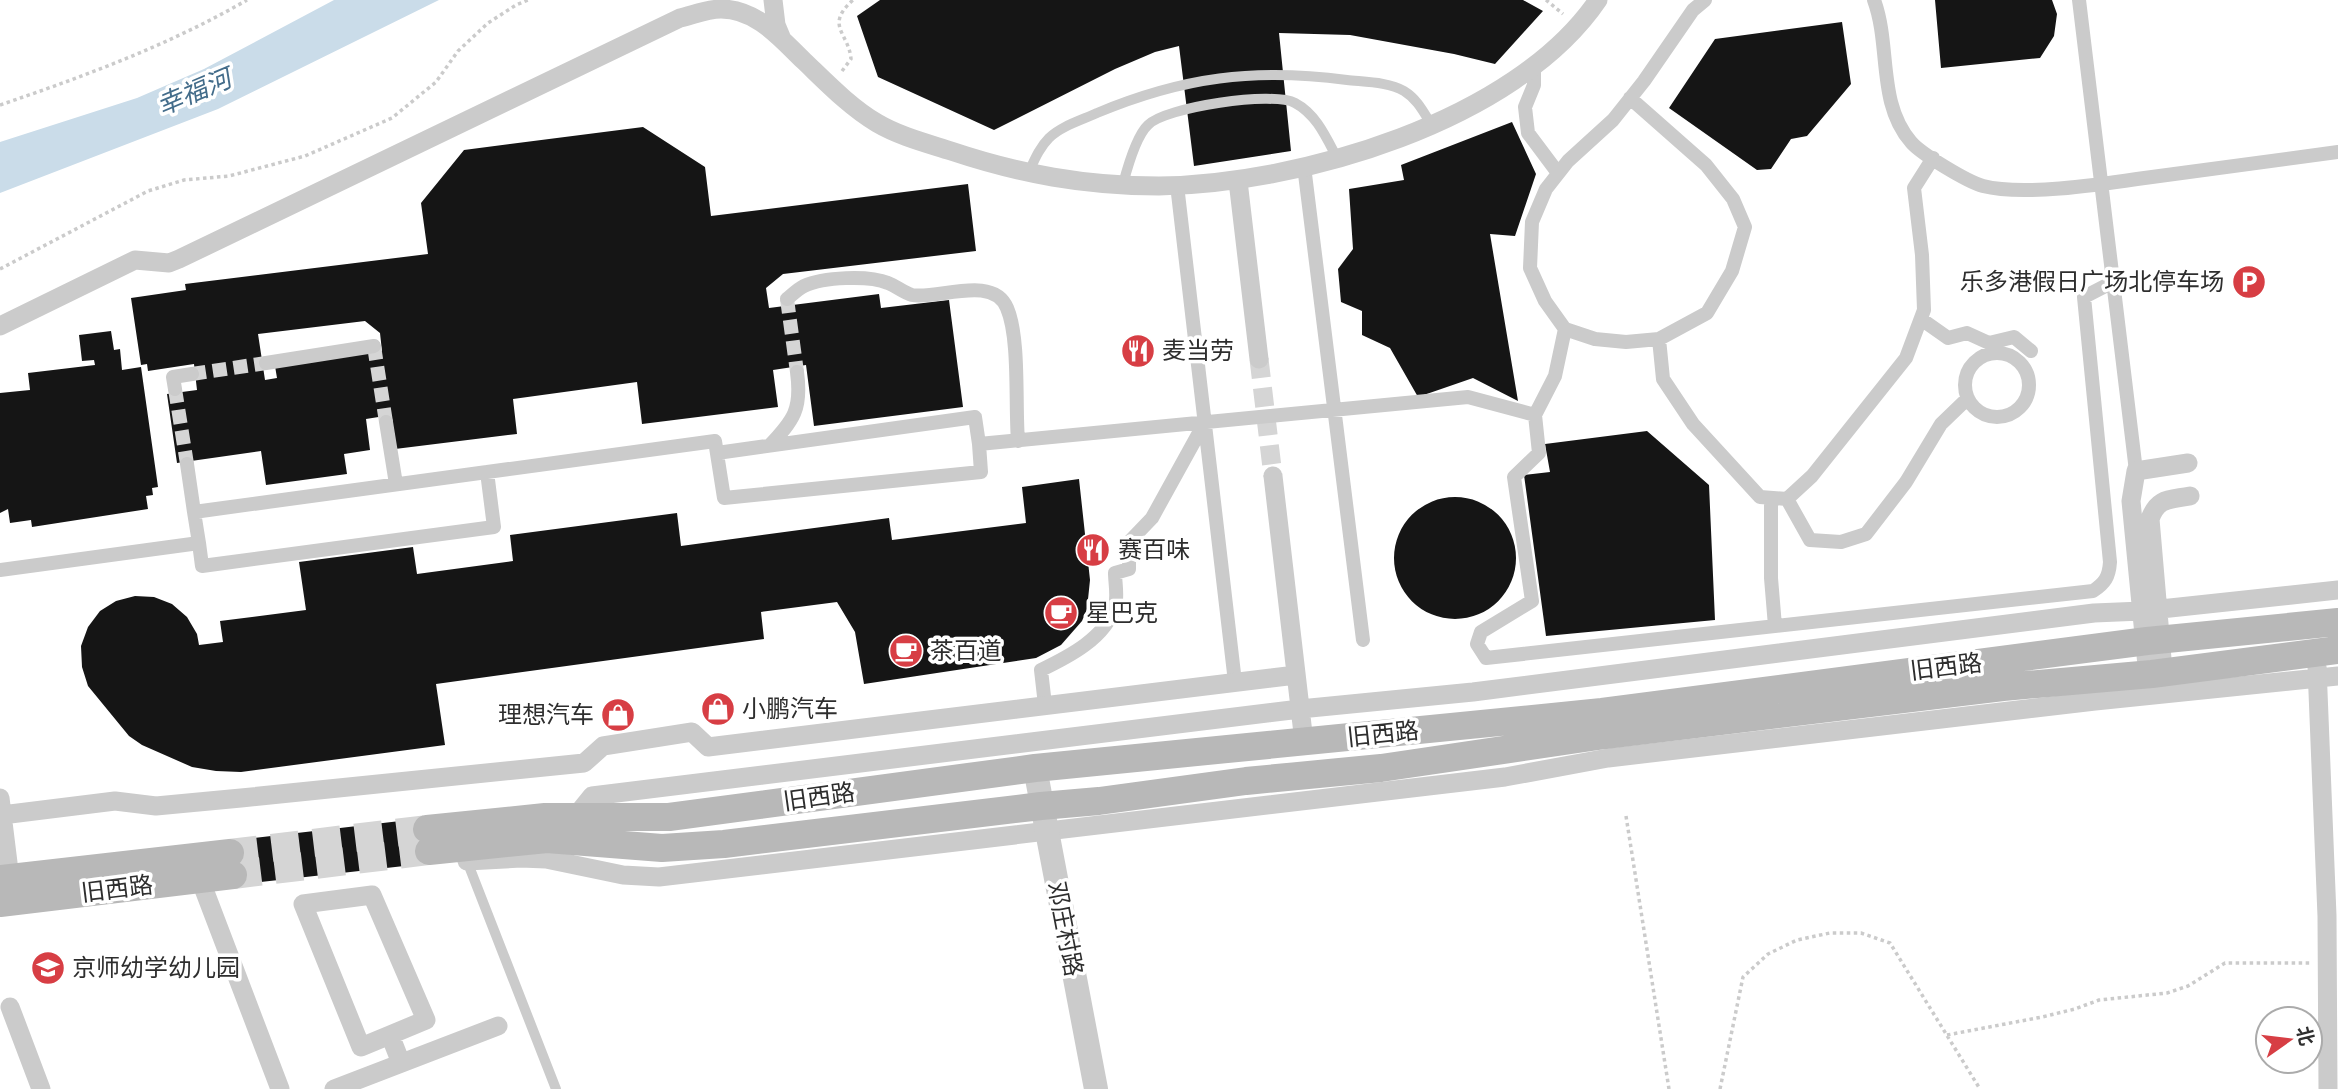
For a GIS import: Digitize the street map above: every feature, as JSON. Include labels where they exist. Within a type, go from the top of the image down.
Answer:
[{"type":"main road","name":"旧西路","points":[[2152,640],[2325,646],[2157,684],[1976,690],[1605,734],[1381,768],[1245,781],[1099,801],[1044,819],[681,848],[616,846],[547,839],[466,854],[428,840],[545,817],[669,817],[1035,768],[1602,712],[2152,640]]},
{"type":"main road","name":"旧西路","points":[[232,864],[200,879],[3,887],[232,864]]},
{"type":"street","points":[[0,326],[135,260],[169,263],[179,259],[690,15],[716,0]]},
{"type":"street","points":[[773,0],[776,25],[781,37]]},
{"type":"street","points":[[690,15],[723,9],[759,21],[781,37],[829,85],[877,123],[919,141],[1028,174],[1094,183],[1177,185],[1238,181],[1304,166],[1337,158],[1431,124],[1474,104],[1517,79],[1553,51],[1584,20],[1598,0]]},
{"type":"street","points":[[1630,98],[1706,165],[1733,199],[1745,227],[1732,271],[1707,313],[1659,338],[1626,342],[1595,339],[1565,329],[1545,301],[1530,268],[1532,222],[1546,189],[1568,161],[1613,120],[1693,10],[1705,0]]},
{"type":"street","points":[[1874,0],[1880,16],[1891,110],[1911,143],[1983,186],[2044,189],[2101,184],[2338,152]]},
{"type":"street","points":[[2079,0],[2136,471],[2132,502],[2149,610],[2157,684]]},
{"type":"street","points":[[1534,65],[1534,85],[1525,107],[1528,133],[1559,173]]},
{"type":"street","points":[[1659,338],[1663,379],[1693,424],[1760,496],[1787,499],[1812,476],[1906,358],[1924,310],[1922,255],[1914,188],[1933,158]]},
{"type":"street","points":[[1304,166],[1363,640]]},
{"type":"street","points":[[1238,181],[1259,359]]},
{"type":"street","points":[[1177,185],[1235,682]]},
{"type":"street","points":[[787,299],[803,286],[817,281],[866,278],[887,282],[912,295],[973,290],[995,295],[1007,306],[1015,348],[1018,440]]},
{"type":"street","points":[[1565,329],[1555,376],[1535,415],[1539,453],[1514,477],[1532,601],[1481,632],[1477,644],[1486,658],[2093,591],[2105,583],[2110,562],[2084,298],[2113,282]]},
{"type":"street","points":[[1921,319],[1948,338],[1967,333],[2000,347],[2020,364],[2029,383],[2023,402],[2017,410],[1997,417],[1978,411],[1968,398],[1965,385],[1972,364],[2000,347],[2014,338],[2031,351]]},
{"type":"street","points":[[266,363],[374,346]]},
{"type":"street","points":[[769,446],[796,413],[799,393],[797,372]]},
{"type":"street","points":[[175,388],[173,377],[192,374]]},
{"type":"street","points":[[979,444],[1468,397],[1535,415]]},
{"type":"street","points":[[1787,499],[1810,540],[1841,542],[1866,534],[1906,482],[1941,424],[1968,398]]},
{"type":"street","points":[[194,512],[715,440],[717,453],[724,498],[981,472],[975,417],[717,453]]},
{"type":"street","points":[[386,422],[396,484]]},
{"type":"street","points":[[1045,705],[1041,670],[1073,654],[1099,634],[1115,606],[1115,573],[1129,569],[1129,542],[1152,518],[1205,422]]},
{"type":"street","points":[[2136,471],[2188,463]]},
{"type":"street","points":[[187,464],[202,566],[494,527],[487,472]]},
{"type":"street","points":[[1273,476],[1304,742]]},
{"type":"street","points":[[2149,610],[2150,519],[2154,507],[2163,501],[2190,496]]},
{"type":"street","points":[[1771,498],[1771,578],[1775,626]]},
{"type":"street","points":[[0,570],[200,544]]},
{"type":"street","points":[[575,817],[592,796],[1300,709],[1473,692],[2094,613],[2149,610],[2338,590]]},
{"type":"street","points":[[2325,646],[2338,676]]},
{"type":"street","points":[[2325,646],[2328,1089]]},
{"type":"street","points":[[3,887],[1,807],[115,801],[156,806],[241,799],[584,763],[603,746],[692,732],[708,747],[1296,674]]},
{"type":"street","name":"邓庄村路","points":[[1035,768],[1096,1089]]},
{"type":"street","points":[[200,879],[280,1089]]},
{"type":"street","points":[[372,895],[426,1020],[390,1035],[361,1047],[303,904],[372,895]]},
{"type":"street","points":[[10,1007],[41,1089]]},
{"type":"street","points":[[334,1089],[498,1026]]},
{"type":"street","points":[[390,1035],[401,1063]]},
{"type":"lane","points":[[1028,174],[1037,153],[1051,136],[1082,120],[1154,91],[1192,81],[1223,77],[1285,74],[1402,89],[1415,99],[1431,124]]},
{"type":"lane","points":[[1123,184],[1128,165],[1147,125],[1167,114],[1217,104],[1269,98],[1292,101],[1310,113],[1337,158]]},
{"type":"lane","points":[[466,854],[556,1089]]},
{"type":"path","points":[[0,105],[93,74],[204,25],[247,0]]},
{"type":"path","points":[[0,269],[148,191],[184,180],[229,176],[305,156],[392,118],[436,82],[458,51],[488,23],[528,0]]},
{"type":"path","points":[[829,85],[851,59],[847,44],[842,38],[839,17],[853,0]]},
{"type":"path","points":[[1626,816],[1669,1089]]},
{"type":"path","points":[[1720,1089],[1744,977],[1769,954],[1797,940],[1830,933],[1861,933],[1890,943],[1980,1089]]},
{"type":"path","points":[[1947,1035],[2042,1017],[2099,1000],[2167,993],[2188,986],[2225,963],[2327,963]]},
{"type":"water","name":"幸福河","points":[[334,0],[439,0],[218,109],[0,193],[0,142],[137,98],[204,69]]},
{"type":"building","points":[[880,0],[1523,0],[1543,11],[1495,64],[1350,35],[1279,33],[1291,151],[1194,166],[1179,46],[1155,52],[1115,69],[994,130],[878,77],[857,16]]},
{"type":"building","points":[[1935,0],[2052,0],[2057,14],[2054,36],[2040,58],[1941,68]]},
{"type":"building","points":[[1842,22],[1851,84],[1807,136],[1791,139],[1771,169],[1757,170],[1669,108],[1715,39]]},
{"type":"building","points":[[1512,122],[1536,174],[1515,236],[1490,234],[1518,401],[1473,378],[1418,397],[1390,348],[1362,335],[1362,311],[1341,302],[1338,269],[1353,249],[1349,189],[1404,180],[1401,165]]},
{"type":"building","points":[[643,127],[705,167],[711,216],[968,184],[976,251],[783,274],[766,288],[769,308],[879,294],[881,308],[949,300],[963,407],[814,426],[806,365],[773,370],[778,407],[642,424],[637,382],[513,399],[517,434],[395,449],[391,415],[366,419],[370,450],[344,454],[347,474],[266,485],[261,451],[177,463],[167,394],[197,390],[194,364],[148,371],[147,364],[141,365],[131,298],[186,290],[185,284],[428,254],[421,203],[464,150]],"holes":[[[365,321],[380,333],[382,351],[275,366],[277,378],[265,380],[258,334]]]},
{"type":"building","points":[[111,331],[114,350],[120,349],[122,370],[141,367],[158,487],[152,488],[153,495],[146,496],[148,509],[32,527],[31,520],[10,523],[8,509],[0,513],[0,393],[30,390],[28,373],[95,365],[94,360],[82,361],[79,335]]},
{"type":"building","points":[[1647,431],[1709,485],[1715,620],[1546,636],[1524,475],[1550,472],[1545,444]]},
{"type":"building","points":[[1079,479],[1090,580],[1087,609],[1082,621],[1061,645],[1036,658],[864,684],[855,632],[837,602],[761,612],[764,639],[436,684],[445,745],[241,772],[192,767],[142,745],[129,736],[88,686],[82,667],[81,646],[88,627],[100,611],[116,601],[135,596],[154,597],[172,604],[187,617],[197,634],[199,645],[223,642],[220,621],[306,610],[299,562],[413,547],[417,574],[513,561],[510,535],[677,513],[681,546],[889,518],[892,540],[1026,523],[1022,487]]},
{"type":"building","points":[[1455,497],[1478,502],[1498,515],[1511,535],[1516,558],[1511,581],[1498,601],[1478,614],[1455,619],[1432,614],[1412,601],[1399,581],[1394,558],[1399,535],[1412,515],[1432,502]]},
{"type":"building","points":[[426,818],[431,863],[234,885],[229,841]]},
{"type":"tunnel","points":[[787,299],[797,372]]},
{"type":"tunnel","points":[[374,346],[386,422]]},
{"type":"tunnel","points":[[1259,359],[1273,476]]},
{"type":"tunnel","points":[[192,374],[266,363]]},
{"type":"tunnel","points":[[175,389],[187,464]]},
{"type":"tunnel","points":[[230,853],[427,829]]},
{"type":"tunnel","points":[[233,875],[429,851]]},
{"type":"place","name":"乐多港假日广场北停车场","points":[[2249,282]]},
{"type":"place","name":"麦当劳","points":[[1138,351]]},
{"type":"place","name":"赛百味","points":[[1093,550]]},
{"type":"place","name":"星巴克","points":[[1061,613]]},
{"type":"place","name":"茶百道","points":[[906,651]]},
{"type":"place","name":"小鹏汽车","points":[[718,709]]},
{"type":"place","name":"理想汽车","points":[[618,715]]},
{"type":"place","name":"京师幼学幼儿园","points":[[48,968]]}]
